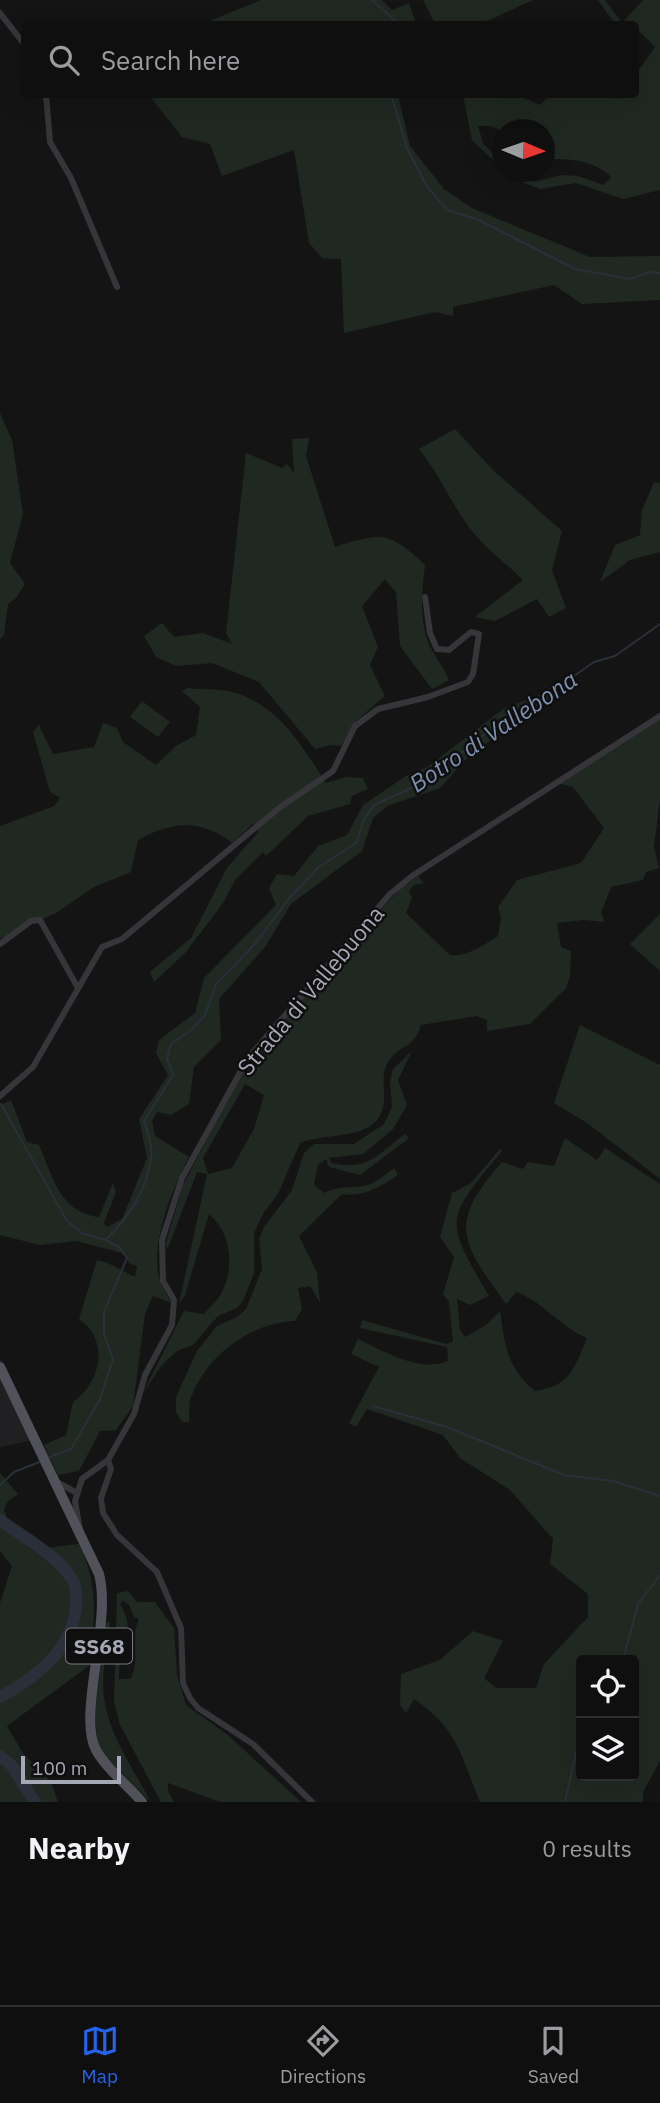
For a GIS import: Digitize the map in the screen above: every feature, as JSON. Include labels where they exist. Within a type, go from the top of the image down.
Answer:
[{"type":"main road","name":"SS68","points":[[0,1367],[97,1567],[103,1592],[91,1713],[92,1739],[100,1756],[142,1802]]},
{"type":"street","points":[[0,13],[21,40]]},
{"type":"street","points":[[46,98],[50,142],[71,178],[117,287]]},
{"type":"street","points":[[1,1096],[33,1067],[102,947],[122,939],[269,816],[333,771],[355,726],[378,709],[459,687],[473,674],[479,634],[471,632],[449,650],[436,649],[430,634],[425,597]]},
{"type":"street","name":"Strada di Vallebuona","points":[[108,1460],[134,1414],[145,1375],[172,1325],[174,1300],[161,1269],[162,1240],[169,1214],[182,1178],[248,1058],[390,894],[660,716]]},
{"type":"street","points":[[0,944],[31,921],[40,920],[78,988]]},
{"type":"street","points":[[80,1531],[77,1493],[89,1471],[108,1460],[111,1469],[101,1498],[103,1513],[117,1535],[151,1564],[158,1575],[181,1628],[183,1682],[190,1698],[198,1708],[253,1744],[312,1802]]},
{"type":"street","points":[[55,1481],[77,1493]]},
{"type":"shaded area","points":[[261,0],[382,0],[392,10],[409,3],[415,21],[209,21]]},
{"type":"shaded area","points":[[423,0],[533,0],[488,21],[434,21]]},
{"type":"shaded area","points":[[598,0],[605,0],[621,21],[613,21]]},
{"type":"shaded area","points":[[643,0],[660,0],[660,190],[623,199],[576,183],[540,189],[522,182],[555,182],[555,177],[561,175],[578,176],[604,185],[611,177],[589,163],[555,159],[555,119],[492,119],[492,126],[478,126],[483,143],[492,153],[492,159],[472,140],[464,98],[524,98],[540,105],[546,98],[639,98],[639,70],[655,47],[639,31],[639,21],[624,21]]},
{"type":"shaded area","points":[[151,98],[399,98],[410,146],[444,189],[472,208],[590,257],[660,256],[660,300],[582,304],[554,285],[453,307],[453,316],[435,312],[344,333],[341,259],[322,258],[309,243],[294,150],[222,176],[210,144],[182,137]]},
{"type":"shaded area","points":[[0,413],[12,440],[23,514],[10,563],[25,584],[16,598],[8,604],[4,635],[0,639]]},
{"type":"shaded area","points":[[455,429],[494,471],[562,531],[552,570],[566,608],[549,617],[537,599],[495,621],[475,617],[523,580],[472,531],[419,449]]},
{"type":"shaded area","points":[[309,438],[306,456],[335,547],[364,539],[384,538],[393,540],[425,565],[422,604],[425,633],[449,680],[432,689],[400,646],[396,592],[385,579],[362,606],[378,647],[370,665],[385,696],[356,721],[344,746],[330,745],[315,749],[259,682],[212,663],[176,666],[156,657],[144,636],[162,623],[174,637],[203,633],[232,644],[226,633],[246,453],[282,468],[287,464],[294,473],[292,439]]},
{"type":"shaded area","points":[[654,482],[660,483],[660,552],[630,560],[600,582],[615,545],[640,535],[642,510]]},
{"type":"shaded area","points":[[553,685],[558,691],[552,700],[538,706],[470,755],[440,788],[387,806],[373,818],[362,851],[291,904],[265,947],[219,999],[221,1040],[194,1067],[189,1104],[171,1115],[157,1112],[152,1121],[155,1136],[189,1157],[170,1198],[158,1243],[158,1273],[172,1303],[153,1296],[145,1314],[133,1406],[116,1430],[100,1431],[79,1471],[58,1475],[44,1445],[66,1435],[73,1402],[83,1394],[95,1373],[98,1349],[95,1338],[79,1319],[97,1260],[135,1277],[137,1266],[129,1263],[126,1254],[76,1241],[40,1245],[0,1235],[0,1105],[11,1100],[27,1142],[39,1145],[60,1192],[75,1209],[99,1217],[113,1183],[116,1192],[104,1223],[107,1227],[122,1219],[147,1158],[139,1119],[168,1075],[156,1053],[159,1040],[195,1013],[204,978],[276,905],[269,888],[277,874],[294,876],[318,846],[347,835],[363,805],[406,776],[429,766],[503,709],[542,694]]},
{"type":"shaded area","points":[[187,688],[230,691],[252,699],[288,729],[326,783],[346,777],[363,778],[368,789],[352,796],[350,804],[308,816],[266,856],[263,852],[235,880],[223,903],[186,952],[154,982],[150,972],[191,938],[227,868],[258,832],[254,823],[232,843],[208,829],[197,826],[174,826],[150,834],[138,840],[131,872],[94,887],[56,913],[0,939],[0,826],[54,806],[60,798],[50,792],[33,732],[39,725],[53,754],[94,747],[103,723],[117,728],[123,742],[156,765],[176,746],[196,735],[200,707],[182,691]]},
{"type":"shaded area","points":[[142,701],[170,722],[158,737],[130,717]]},
{"type":"shaded area","points":[[660,717],[660,799],[654,847],[659,868],[646,872],[643,880],[611,887],[601,913],[605,922],[584,920],[557,923],[561,947],[571,951],[570,976],[566,988],[530,1024],[487,1031],[487,1020],[477,1016],[421,1025],[415,1038],[387,1064],[384,1074],[384,1101],[381,1114],[374,1124],[363,1130],[300,1143],[278,1194],[264,1212],[254,1233],[254,1273],[243,1301],[237,1308],[218,1316],[193,1345],[177,1351],[161,1366],[142,1395],[184,1311],[204,1314],[219,1297],[226,1282],[229,1250],[222,1230],[209,1214],[185,1295],[179,1304],[207,1174],[197,1172],[168,1248],[165,1246],[183,1185],[241,1074],[269,1037],[359,933],[400,889],[418,876],[424,883],[414,885],[409,891],[412,898],[406,913],[450,955],[456,955],[475,950],[498,936],[501,918],[498,907],[517,880],[581,863],[604,828],[573,787],[557,783]],"holes":[[[245,1084],[264,1095],[254,1129],[232,1168],[208,1174],[203,1158]]]},
{"type":"shaded area","points":[[660,914],[660,971],[630,944]]},
{"type":"shaded area","points":[[580,1025],[660,1065],[660,1179],[587,1123],[554,1103]]},
{"type":"shaded area","points":[[412,1051],[398,1080],[407,1105],[393,1129],[363,1154],[329,1158],[331,1163],[344,1165],[363,1163],[379,1155],[405,1134],[409,1138],[360,1175],[329,1167],[326,1159],[318,1165],[314,1185],[324,1193],[339,1188],[368,1185],[394,1168],[398,1175],[365,1192],[342,1194],[299,1236],[317,1272],[320,1303],[310,1286],[298,1288],[302,1309],[295,1321],[278,1323],[247,1334],[220,1354],[199,1380],[192,1395],[189,1422],[182,1422],[176,1412],[176,1397],[197,1351],[217,1326],[237,1317],[246,1309],[262,1269],[259,1239],[264,1227],[292,1190],[304,1153],[314,1144],[354,1144],[384,1124],[392,1107],[390,1080],[393,1069]]},
{"type":"shaded area","points":[[565,1138],[597,1160],[605,1148],[660,1184],[660,1761],[643,1792],[643,1802],[480,1802],[462,1756],[440,1721],[414,1699],[406,1713],[400,1705],[401,1674],[440,1660],[473,1631],[503,1641],[484,1678],[496,1688],[536,1688],[544,1664],[588,1617],[588,1594],[550,1564],[553,1539],[510,1490],[460,1458],[443,1435],[367,1409],[356,1427],[349,1423],[379,1367],[351,1354],[358,1339],[414,1362],[437,1364],[448,1361],[447,1347],[360,1328],[362,1320],[446,1344],[453,1342],[449,1302],[443,1294],[454,1257],[440,1237],[452,1193],[471,1183],[500,1149],[502,1151],[469,1192],[457,1221],[458,1235],[464,1251],[489,1296],[470,1305],[457,1299],[460,1330],[465,1337],[486,1325],[500,1311],[509,1356],[518,1374],[535,1391],[556,1385],[574,1367],[587,1338],[568,1328],[526,1296],[516,1292],[506,1304],[479,1264],[470,1248],[466,1233],[467,1218],[473,1202],[502,1162],[523,1169],[528,1162],[554,1166]]},
{"type":"shaded area","points":[[0,1359],[39,1439],[0,1447]]},
{"type":"shaded area","points":[[0,1473],[18,1494],[7,1502],[4,1510],[7,1518],[46,1548],[79,1544],[93,1589],[94,1618],[90,1665],[7,1726],[22,1752],[51,1782],[58,1802],[0,1802],[0,1603],[12,1566],[0,1551]]},
{"type":"shaded area","points":[[128,1591],[137,1602],[155,1602],[174,1628],[177,1675],[186,1705],[228,1735],[301,1802],[220,1802],[168,1783],[168,1791],[174,1802],[161,1802],[120,1725],[114,1702],[117,1593]],"holes":[[[123,1600],[129,1605],[134,1617],[139,1619],[135,1634],[135,1665],[130,1679],[119,1679],[128,1633],[128,1624],[120,1604]]]},
{"type":"shaded area","points":[[106,1622],[110,1622],[103,1684],[108,1717],[118,1742],[151,1802],[104,1755],[97,1741],[95,1713]]},
{"type":"waterway","points":[[372,0],[396,21]]},
{"type":"waterway","points":[[392,98],[407,148],[426,185],[447,210],[479,220],[575,269],[630,279],[650,272],[660,273]]},
{"type":"waterway","name":"Botro di Vallebona","points":[[50,1457],[71,1449],[100,1399],[113,1359],[104,1334],[104,1312],[127,1258],[119,1247],[105,1240],[128,1214],[149,1171],[150,1140],[144,1121],[173,1075],[167,1059],[171,1044],[190,1031],[205,1015],[216,984],[255,944],[290,897],[319,867],[356,843],[364,819],[374,805],[427,781],[503,719],[531,706],[594,662],[615,656],[660,624]]},
{"type":"waterway","points":[[1,1104],[67,1221],[82,1233],[105,1240]]},
{"type":"waterway","points":[[373,1406],[447,1427],[564,1475],[613,1481],[660,1496]]},
{"type":"waterway","name":"Botro di Vallebona","points":[[0,1485],[14,1472],[42,1461]]},
{"type":"waterway","points":[[0,1520],[39,1546],[65,1570],[73,1582],[76,1598],[68,1635],[51,1660],[40,1671],[0,1697]]},
{"type":"waterway","points":[[624,1655],[638,1604],[660,1575]]},
{"type":"waterway","points":[[565,1802],[576,1752]]},
{"type":"waterway","points":[[0,1756],[12,1766],[35,1802]]}]
